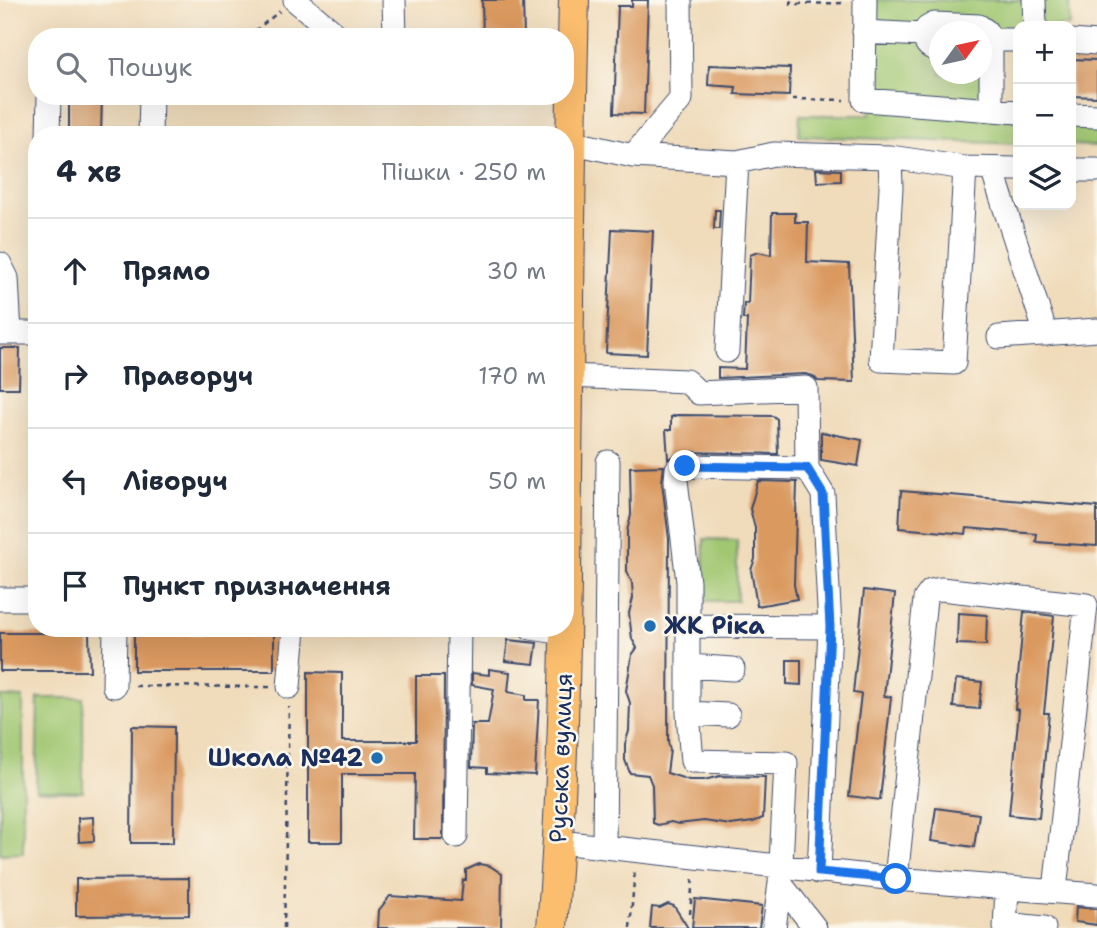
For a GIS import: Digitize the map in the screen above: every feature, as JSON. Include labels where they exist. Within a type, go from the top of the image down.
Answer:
[{"type":"main road","name":"Руська вулиця","points":[[572,28],[575,0]]},
{"type":"main road","name":"Руська вулиця","points":[[570,105],[570,126]]},
{"type":"main road","name":"Руська вулиця","points":[[552,928],[559,842],[565,637]]},
{"type":"street","points":[[394,0],[395,28]]},
{"type":"street","points":[[634,156],[681,99],[680,0]]},
{"type":"street","points":[[1034,0],[1035,21]]},
{"type":"street","points":[[865,1],[864,100],[1013,112]]},
{"type":"street","points":[[289,4],[325,28]]},
{"type":"street","points":[[864,32],[929,42]]},
{"type":"street","points":[[992,43],[1013,41]]},
{"type":"street","points":[[1076,41],[1097,43]]},
{"type":"street","points":[[989,84],[991,110]]},
{"type":"street","points":[[48,126],[49,105]]},
{"type":"street","points":[[150,126],[151,105]]},
{"type":"street","points":[[1076,115],[1097,116]]},
{"type":"street","points":[[574,143],[634,156],[737,162],[774,154],[890,157],[965,168],[1013,169]]},
{"type":"street","points":[[890,157],[891,187],[881,360],[954,363],[965,168]]},
{"type":"street","points":[[727,351],[737,162]]},
{"type":"street","points":[[992,169],[1046,334]]},
{"type":"street","points":[[1076,170],[1097,170]]},
{"type":"street","points":[[0,264],[8,278],[5,333],[28,333]]},
{"type":"street","points":[[999,337],[1097,330]]},
{"type":"street","points":[[574,376],[686,381],[699,393],[806,388],[807,468],[823,494],[830,627],[819,872]]},
{"type":"street","points":[[604,847],[608,462]]},
{"type":"street","points":[[774,928],[780,875],[786,763],[692,761],[688,713],[688,582],[676,480],[677,469],[685,466],[807,468]]},
{"type":"street","points":[[896,879],[925,599],[931,591],[941,589],[1086,605],[1055,890]]},
{"type":"street","points":[[0,599],[28,599]]},
{"type":"street","points":[[689,626],[830,627]]},
{"type":"street","points":[[114,686],[115,637]]},
{"type":"street","points":[[289,687],[293,637]]},
{"type":"street","points":[[456,836],[459,637]]},
{"type":"street","points":[[688,666],[733,669]]},
{"type":"street","points":[[688,713],[728,715]]},
{"type":"street","points":[[559,842],[695,856],[780,875],[819,872],[1007,890],[1055,890],[1097,895]]},
{"type":"street","points":[[780,875],[815,928]]},
{"type":"street","points":[[1007,890],[1006,926],[1044,928]]},
{"type":"path","points":[[791,0],[791,4],[865,1]]},
{"type":"path","points":[[258,28],[289,4]]},
{"type":"path","points":[[792,99],[864,100]]},
{"type":"path","points":[[114,686],[289,687],[284,928]]},
{"type":"path","points":[[630,928],[637,850]]},
{"type":"path","points":[[690,914],[695,856]]},
{"type":"green space","points":[[875,0],[1069,0],[1070,21],[1013,21],[1013,30],[992,30],[992,21],[929,21],[929,84],[985,84],[986,118],[1013,120],[1013,144],[799,136],[800,115],[870,115]]},
{"type":"green space","points":[[1076,123],[1097,124],[1097,146],[1076,145]]},
{"type":"green space","points":[[704,539],[737,540],[737,601],[703,601]]},
{"type":"green space","points":[[0,697],[23,697],[23,853],[0,854]]},
{"type":"green space","points":[[38,698],[83,698],[83,792],[36,791]]},
{"type":"building","points":[[482,0],[523,0],[524,28],[483,28]]},
{"type":"building","points":[[632,0],[648,0],[644,114],[614,113],[618,6],[632,6]]},
{"type":"building","points":[[1076,59],[1097,60],[1097,97],[1076,96]]},
{"type":"building","points":[[709,65],[790,68],[789,96],[735,94],[736,87],[708,85]]},
{"type":"building","points":[[69,105],[102,105],[101,126],[69,126]]},
{"type":"building","points":[[816,169],[841,170],[841,181],[817,182]]},
{"type":"building","points":[[715,210],[720,210],[719,229],[714,229]]},
{"type":"building","points":[[772,213],[795,213],[795,222],[808,222],[807,262],[849,264],[854,382],[818,381],[805,374],[718,378],[718,368],[745,369],[747,319],[743,319],[744,303],[748,304],[750,255],[758,252],[771,255]]},
{"type":"building","points":[[612,229],[653,231],[647,355],[606,353]]},
{"type":"building","points":[[0,348],[20,348],[19,388],[0,388]]},
{"type":"building","points":[[773,416],[777,419],[778,454],[685,452],[668,459],[666,430],[671,430],[671,417]]},
{"type":"building","points":[[821,432],[862,440],[858,466],[821,460]]},
{"type":"building","name":"ЖК Ріка","points":[[664,466],[662,482],[669,539],[670,750],[667,773],[689,780],[720,776],[765,777],[763,818],[753,822],[731,825],[704,821],[658,825],[653,823],[652,785],[648,775],[630,773],[625,760],[630,703],[626,691],[632,655],[637,648],[632,639],[629,613],[633,598],[632,583],[627,571],[627,531],[631,515],[630,467]]},
{"type":"building","points":[[758,481],[797,482],[794,585],[797,599],[757,606],[751,570],[755,559],[755,528],[750,509]]},
{"type":"building","points":[[901,491],[1097,507],[1097,546],[1036,542],[1037,534],[967,528],[966,534],[899,528]]},
{"type":"building","points":[[864,590],[895,594],[884,696],[891,697],[880,800],[849,796],[861,694],[853,693]]},
{"type":"building","points":[[1024,612],[1054,616],[1044,713],[1049,713],[1039,818],[1009,815],[1019,710],[1015,709]]},
{"type":"building","points":[[958,613],[987,615],[986,645],[957,644]]},
{"type":"building","points":[[0,633],[28,633],[28,637],[89,637],[90,671],[0,671]]},
{"type":"building","points":[[134,637],[274,637],[274,671],[134,671]]},
{"type":"building","points":[[508,640],[537,643],[534,664],[505,661]]},
{"type":"building","points":[[787,660],[801,660],[801,685],[787,684]]},
{"type":"building","points":[[489,669],[510,672],[508,692],[526,695],[526,700],[539,700],[535,775],[487,773],[487,768],[471,767],[472,724],[488,724],[494,689],[472,685],[472,673],[489,675]]},
{"type":"building","name":"Школа №42","points":[[308,672],[342,673],[342,741],[416,741],[416,676],[444,676],[443,839],[414,839],[415,774],[342,774],[342,842],[308,842]]},
{"type":"building","points":[[956,679],[982,682],[979,709],[953,707]]},
{"type":"building","points":[[132,726],[174,727],[173,843],[131,843]]},
{"type":"building","points":[[936,808],[979,814],[974,847],[931,841]]},
{"type":"building","points":[[93,817],[94,841],[79,842],[78,818]]},
{"type":"building","points":[[479,864],[490,866],[502,874],[501,928],[378,928],[379,910],[390,896],[461,901],[466,870]]},
{"type":"building","points":[[189,878],[189,915],[76,916],[76,879]]},
{"type":"building","points":[[695,899],[762,906],[759,928],[692,928]]},
{"type":"building","points":[[668,904],[674,906],[688,928],[650,928],[652,907],[660,908]]},
{"type":"building","points":[[1076,907],[1097,909],[1097,925],[1075,922]]},
{"type":"place","name":"ЖК Ріка","points":[[650,626]]},
{"type":"place","name":"Школа №42","points":[[377,758]]},
{"type":"route","points":[[685,466],[807,468],[823,494],[830,627],[819,872],[896,879]]}]
